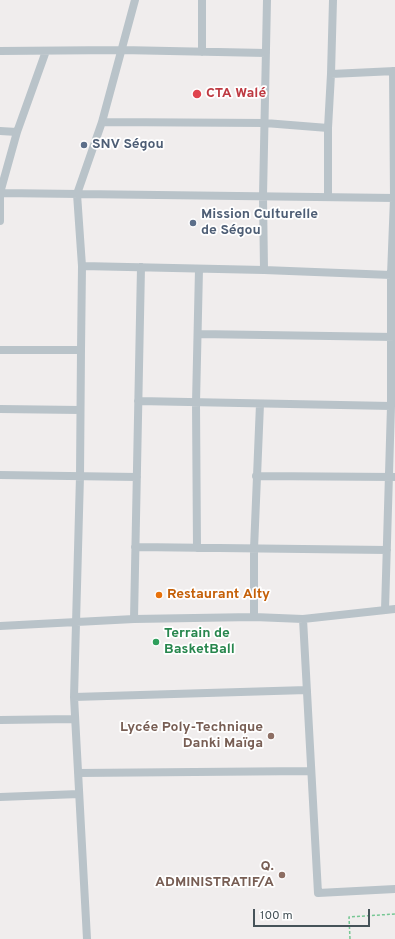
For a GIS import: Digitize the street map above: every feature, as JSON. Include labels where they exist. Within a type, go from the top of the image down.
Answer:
[{"type":"street","points":[[88,939],[74,697],[80,476],[82,266],[77,194],[102,122],[135,0]]},
{"type":"street","points":[[202,0],[202,52]]},
{"type":"street","points":[[264,270],[263,196],[267,0]]},
{"type":"street","points":[[328,197],[328,128],[331,74],[332,0]]},
{"type":"street","points":[[0,51],[121,50],[266,53]]},
{"type":"street","points":[[0,221],[0,193],[17,132],[46,51]]},
{"type":"street","points":[[331,74],[394,71],[395,198],[391,275],[393,337],[391,477],[385,610]]},
{"type":"street","points":[[102,122],[265,123],[328,128]]},
{"type":"street","points":[[0,131],[17,132]]},
{"type":"street","points":[[0,193],[395,198]]},
{"type":"street","points":[[82,266],[264,270],[391,275]]},
{"type":"street","points":[[134,619],[141,267]]},
{"type":"street","points":[[197,548],[196,403],[199,269]]},
{"type":"street","points":[[198,334],[393,337]]},
{"type":"street","points":[[0,350],[81,350]]},
{"type":"street","points":[[138,401],[391,406]]},
{"type":"street","points":[[254,617],[256,476],[260,404]]},
{"type":"street","points":[[0,409],[80,410]]},
{"type":"street","points":[[0,475],[137,477]]},
{"type":"street","points":[[256,476],[391,477]]},
{"type":"street","points":[[135,547],[387,550]]},
{"type":"street","points":[[0,626],[134,619],[254,617],[303,619],[395,610]]},
{"type":"street","points":[[303,619],[318,893],[395,889]]},
{"type":"street","points":[[74,697],[307,690]]},
{"type":"street","points":[[0,720],[75,719]]},
{"type":"street","points":[[78,773],[311,771]]},
{"type":"street","points":[[0,797],[79,794]]},
{"type":"path","points":[[350,939],[349,917],[395,914]]},
{"type":"place","name":"CTA Walé","points":[[197,94]]},
{"type":"place","name":"SNV Ségou","points":[[84,145]]},
{"type":"place","name":"Mission Culturelle de Ségou","points":[[193,223]]},
{"type":"place","name":"Restaurant Alty","points":[[159,595]]},
{"type":"place","name":"Terrain de BasketBall","points":[[156,642]]},
{"type":"place","name":"Lycée Poly-Technique Danki Maïga","points":[[271,736]]},
{"type":"place","name":"Q. ADMINISTRATIF/A","points":[[282,875]]}]
